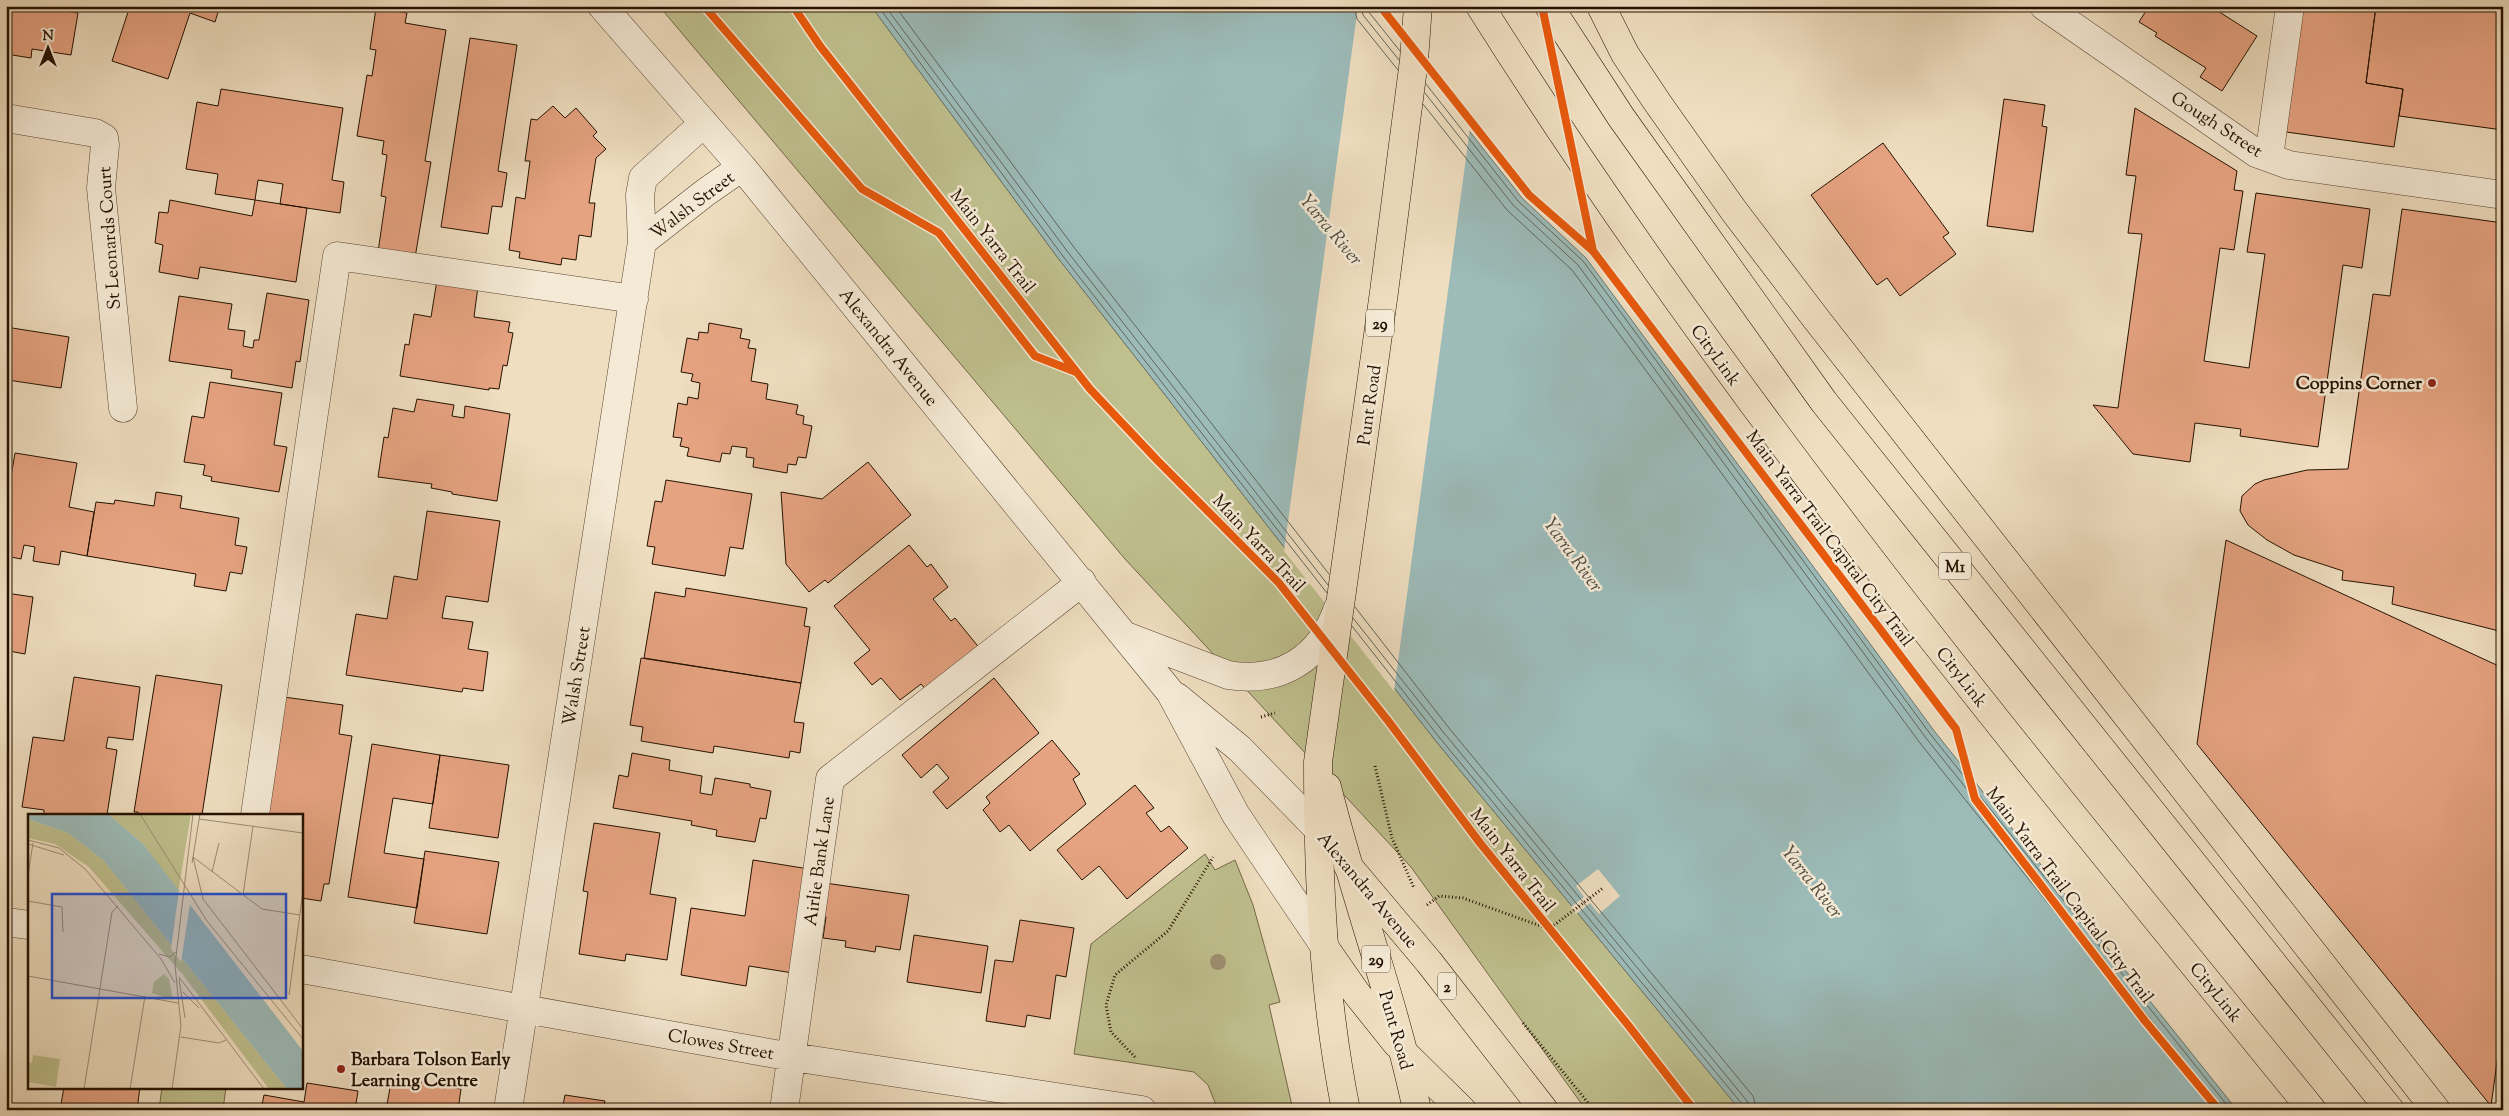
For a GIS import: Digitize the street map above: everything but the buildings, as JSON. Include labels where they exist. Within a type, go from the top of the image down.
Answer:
[{"type":"main road","name":"Punt Road","points":[[1346,1110],[1333,1036],[1325,947],[1318,829],[1318,762],[1344,585],[1414,60],[1418,6]]},
{"type":"main road","name":"Punt Road","points":[[1414,60],[1426,6]]},
{"type":"main road","name":"CityLink","points":[[1480,6],[1537,97],[1668,289],[1790,457],[2030,764],[2312,1110]]},
{"type":"main road","name":"M1","points":[[1549,6],[1621,117],[1824,402],[2388,1108]]},
{"type":"main road","points":[[1601,6],[1625,54],[1734,211],[1817,320],[2436,1110]]},
{"type":"main road","name":"Punt Road","points":[[1320,749],[1328,789],[1348,865],[1404,1053],[1417,1110]]},
{"type":"main road","name":"Alexandra Avenue","points":[[1318,829],[1429,962],[1544,1110]]},
{"type":"main road","name":"Alexandra Avenue","points":[[1325,947],[1357,994],[1404,1053],[1462,1110]]},
{"type":"street","name":"Alexandra Avenue","points":[[602,6],[742,167],[1170,692],[1236,815],[1325,947]]},
{"type":"street","points":[[2269,158],[2290,6]]},
{"type":"street","name":"Gough Street","points":[[2045,7],[2256,153],[2290,165],[2503,195]]},
{"type":"street","name":"St Leonards Court","points":[[6,118],[95,132],[104,138],[102,188],[123,408]]},
{"type":"street","name":"Walsh Street","points":[[508,1110],[634,299],[642,242],[640,195],[643,178],[704,123]]},
{"type":"street","name":"Walsh Street","points":[[642,242],[706,192],[742,167]]},
{"type":"street","points":[[254,814],[337,256],[634,299]]},
{"type":"street","name":"Airlie Bank Lane","points":[[784,1110],[830,779],[1082,582]]},
{"type":"street","points":[[1124,635],[1222,673],[1245,678],[1263,677],[1279,673],[1311,653],[1336,616],[1344,585]]},
{"type":"street","name":"Alexandra Avenue","points":[[1170,692],[1240,749],[1318,829]]},
{"type":"street","points":[[6,922],[28,925]]},
{"type":"street","name":"Clowes Street","points":[[302,969],[792,1057],[994,1099],[1142,1110]]},
{"type":"path","points":[[1261,717],[1275,713]]},
{"type":"path","points":[[1374,766],[1392,838],[1418,894]]},
{"type":"path","points":[[1135,1057],[1111,1032],[1106,1005],[1115,975],[1168,932],[1213,857]]},
{"type":"path","points":[[1426,906],[1439,896],[1460,897],[1549,930],[1603,888]]},
{"type":"path","points":[[1422,900],[1431,912]]},
{"type":"path","points":[[1518,1016],[1594,1110]]},
{"type":"green space","points":[[659,6],[871,6],[1058,258],[1435,740],[1740,1110],[1586,1110],[1411,867],[1125,559]]},
{"type":"green space","points":[[1205,854],[1215,870],[1235,860],[1253,905],[1280,1002],[1269,1005],[1293,1110],[1218,1110],[1208,1085],[1194,1072],[1074,1054],[1091,944]]},
{"type":"green space","points":[[162,1088],[226,1088],[223,1110],[159,1110]]},
{"type":"water","name":"Yarra River","points":[[871,6],[1371,6],[1522,198],[1586,258],[1935,732],[2237,1110],[1740,1110],[1435,740],[1058,258]]},
{"type":"pier","points":[[1358,6],[1374,6],[1470,128],[1394,691],[1284,551]]},
{"type":"pier","points":[[1598,869],[1620,896],[1599,914],[1590,903],[1576,914],[1571,907],[1584,897],[1576,886]]},
{"type":"cycle path","points":[[704,6],[862,189],[939,233],[1035,356],[1076,372]]},
{"type":"cycle path","name":"Main Yarra Trail","points":[[793,6],[820,46],[1090,389],[1157,460],[1279,583],[1389,722],[1480,843],[1628,1025],[1694,1110]]},
{"type":"cycle path","name":"Main Yarra Trail Capital City Trail","points":[[1380,6],[1529,195],[1593,251],[1956,729],[1975,799],[2145,1021],[2219,1110]]},
{"type":"cycle path","points":[[1542,6],[1593,251]]},
{"type":"place","name":"Coppins Corner","points":[[2432,383]]},
{"type":"place","name":"Barbara Tolson Early Learning Centre","points":[[341,1069]]}]
